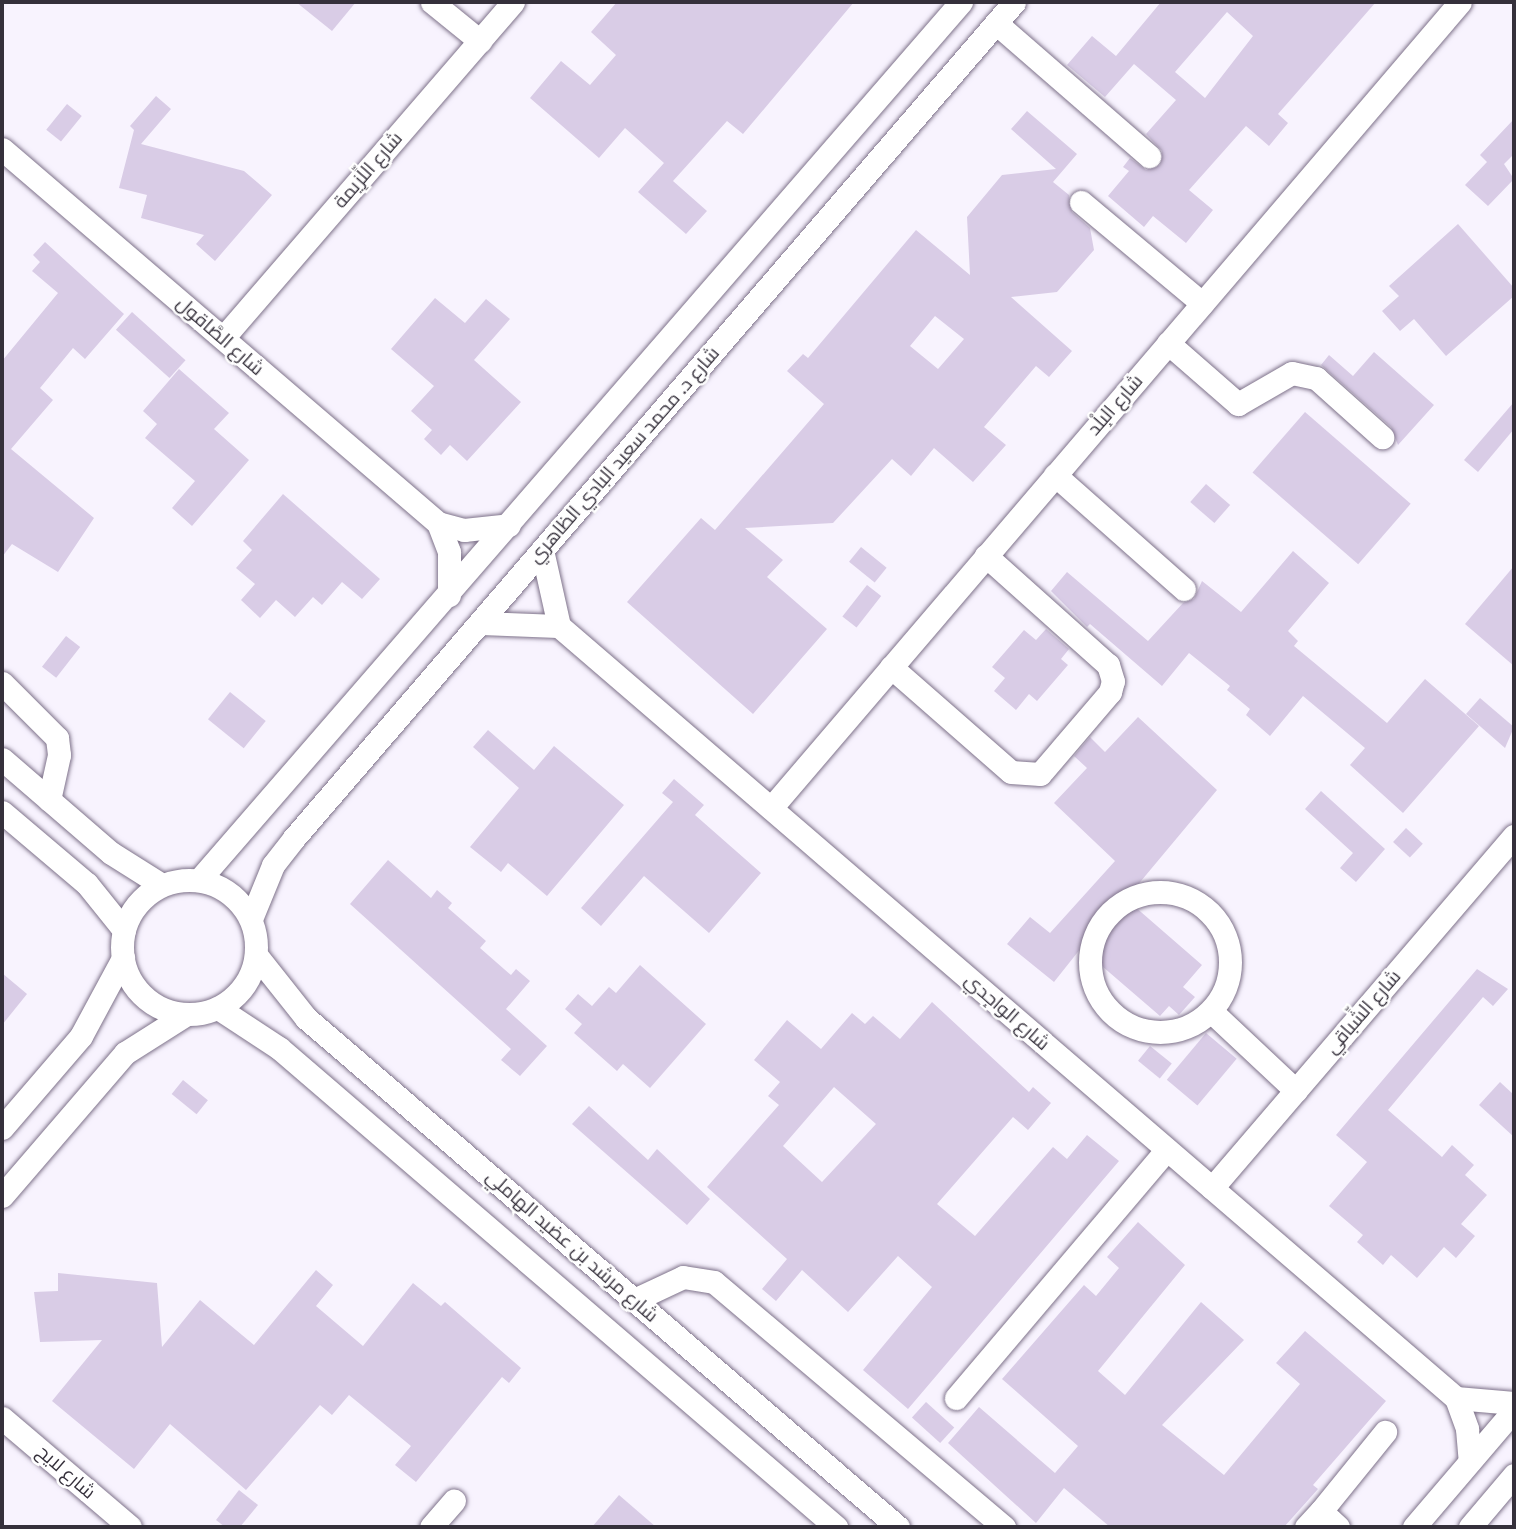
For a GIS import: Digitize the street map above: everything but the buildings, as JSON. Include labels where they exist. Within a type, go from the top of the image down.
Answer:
[{"type":"street","points":[[432,2],[480,41]]},
{"type":"street","name":"شارع اللِّزِيمة","points":[[223,338],[513,2]]},
{"type":"street","name":"شارع د. محمد سعيد البادي الظاهري","points":[[199,880],[540,492],[961,2]]},
{"type":"street","name":"شارع د. محمد سعيد البادي الظاهري","points":[[251,919],[273,865],[1014,2]]},
{"type":"street","name":"شارع البِلْد","points":[[771,808],[1460,2]]},
{"type":"street","points":[[996,23],[1149,156]]},
{"type":"street","name":"شارع الصَّاقول","points":[[2,149],[438,523]]},
{"type":"street","points":[[1081,202],[1202,303]]},
{"type":"street","points":[[1168,343],[1238,404],[1292,373],[1316,378],[1382,437]]},
{"type":"street","points":[[1055,475],[1184,589]]},
{"type":"street","points":[[540,492],[552,487],[566,491],[572,499],[568,520]]},
{"type":"street","points":[[438,523],[464,530],[509,526]]},
{"type":"street","points":[[438,523],[449,552],[449,595]]},
{"type":"street","points":[[480,623],[559,626],[542,551]]},
{"type":"street","points":[[891,667],[1011,772],[1025,777],[1040,774],[1110,692],[1108,665],[986,556]]},
{"type":"street","name":"شارع الواجِدي","points":[[559,626],[1456,1398],[1468,1429],[1470,1461]]},
{"type":"street","points":[[2,683],[57,738],[59,755],[49,800]]},
{"type":"street","points":[[2,759],[111,853],[162,885]]},
{"type":"street","points":[[5,821],[87,884],[124,930]]},
{"type":"street","name":"شارع الشِّباقي","points":[[1212,1188],[1514,836]]},
{"type":"street","points":[[2,1196],[125,1053],[185,1015],[218,1008],[250,976],[256,955],[251,919],[220,887],[199,880],[162,885],[139,904],[124,930],[124,958],[135,987],[149,1001],[185,1015]]},
{"type":"street","points":[[1155,891],[1189,896],[1216,917],[1231,948],[1229,982],[1212,1012],[1183,1030],[1148,1033],[1117,1020],[1095,993],[1089,960],[1099,926],[1122,902],[1155,891]]},
{"type":"street","name":"شارع مرشد بن عضيد الهاملي","points":[[256,955],[306,1018],[898,1527]]},
{"type":"street","points":[[2,1128],[81,1036],[124,958]]},
{"type":"street","name":"شارع مرشد بن عضيد الهاملي","points":[[218,1008],[279,1048],[836,1527]]},
{"type":"street","points":[[1212,1012],[1296,1091]]},
{"type":"street","points":[[956,1398],[1166,1150]]},
{"type":"street","points":[[634,1300],[683,1277],[713,1282],[1004,1527]]},
{"type":"street","points":[[1456,1398],[1514,1403]]},
{"type":"street","points":[[1414,1527],[1514,1410]]},
{"type":"street","name":"شارع لايح","points":[[2,1418],[130,1527]]},
{"type":"street","points":[[1338,1527],[1313,1519],[1385,1432]]},
{"type":"street","points":[[1470,1527],[1514,1475]]},
{"type":"street","points":[[431,1527],[454,1502]]}]
